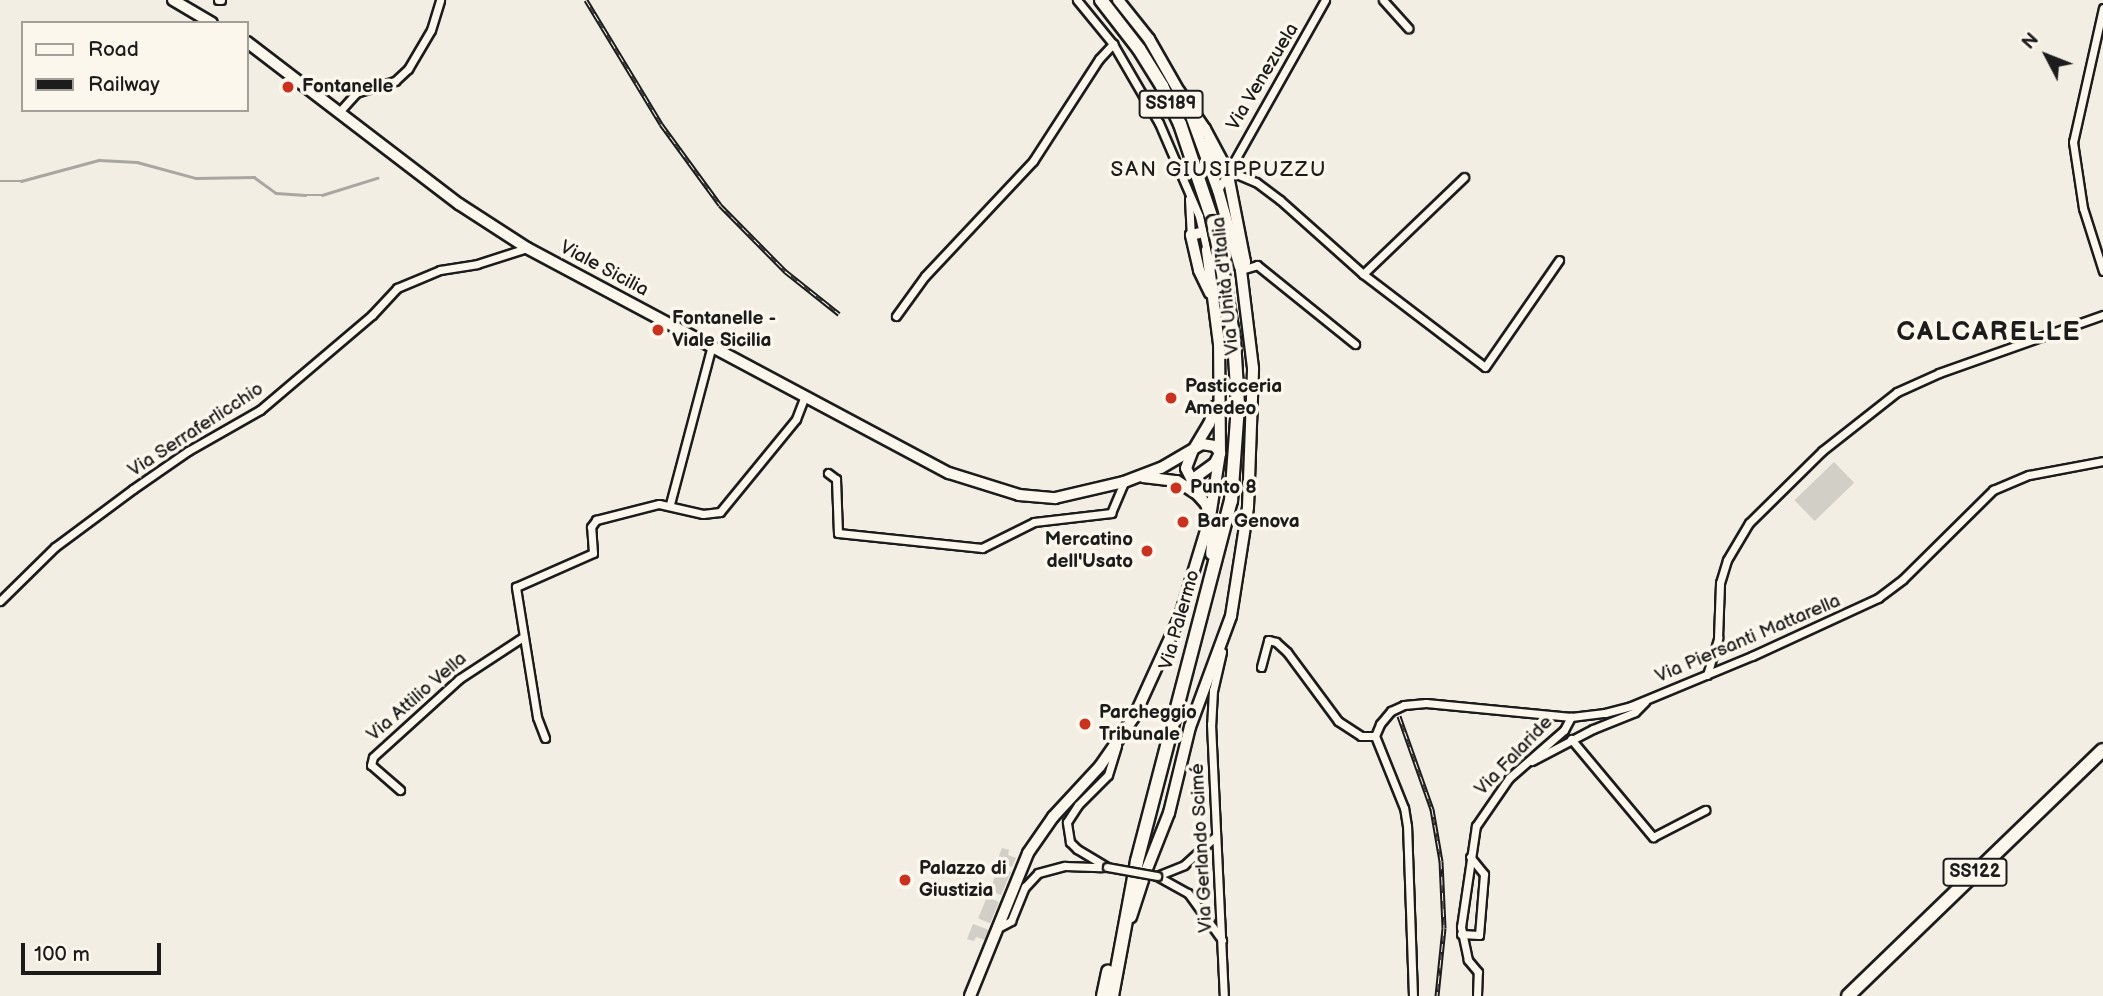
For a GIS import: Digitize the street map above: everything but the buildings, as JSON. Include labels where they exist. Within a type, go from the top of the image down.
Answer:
[{"type":"main road","name":"Via Palermo","points":[[1101,0],[1139,49],[1162,86],[1180,124],[1213,222],[1213,250],[1234,340],[1238,405],[1236,460],[1221,544],[1167,738],[1137,861],[1115,996]]},
{"type":"main road","points":[[1103,996],[1147,789],[1167,738]]},
{"type":"main road","name":"SS122","points":[[1848,996],[2103,750]]},
{"type":"street","points":[[173,0],[209,21]]},
{"type":"street","points":[[340,111],[356,93],[395,81],[408,69],[431,30],[440,0]]},
{"type":"street","points":[[1077,0],[1113,44],[1159,123],[1177,161],[1197,234],[1195,253],[1212,299]]},
{"type":"street","name":"Via Unità d'Italia","points":[[1118,0],[1149,39],[1227,170],[1237,243]]},
{"type":"street","name":"Via Venezuela","points":[[1218,190],[1325,0]]},
{"type":"street","points":[[1383,0],[1408,28]]},
{"type":"street","points":[[2103,8],[2073,142],[2083,208],[2103,271]]},
{"type":"street","name":"Viale Sicilia","points":[[248,43],[459,204],[527,248],[949,473],[983,486],[1019,495],[1055,498],[1124,482],[1193,450]]},
{"type":"street","points":[[896,316],[925,276],[1033,161],[1098,59],[1113,44]]},
{"type":"street","name":"Via Unità d'Italia","points":[[1119,960],[1143,879],[1169,813],[1189,727],[1231,616],[1248,507],[1253,368],[1241,270],[1245,262],[1228,227],[1198,132],[1180,91]]},
{"type":"street","points":[[1198,132],[1220,167],[1246,178],[1280,200],[1363,274],[1485,367],[1559,260]]},
{"type":"street","points":[[1363,274],[1464,177]]},
{"type":"street","points":[[1232,194],[1246,178]]},
{"type":"street","points":[[970,996],[1032,844],[1117,743],[1134,717],[1166,653],[1210,517],[1220,453],[1219,344],[1212,299],[1213,250],[1197,234],[1189,199]]},
{"type":"street","points":[[1197,234],[1228,227]]},
{"type":"street","points":[[1195,253],[1237,243]]},
{"type":"street","name":"Via Serraferlicchio","points":[[0,601],[55,547],[133,489],[188,451],[260,411],[372,315],[397,288],[440,270],[477,264],[527,248]]},
{"type":"street","points":[[1241,270],[1257,265],[1355,344]]},
{"type":"street","points":[[1707,675],[1717,638],[1720,583],[1727,560],[1749,523],[1822,451],[1897,392],[1940,373],[2103,315]]},
{"type":"street","points":[[670,505],[712,345]]},
{"type":"street","points":[[1191,652],[1196,613],[1214,545],[1206,504],[1186,468],[1193,450],[1209,424],[1220,389]]},
{"type":"street","points":[[545,738],[537,717],[516,587],[593,553],[591,527],[596,520],[659,504],[703,514],[720,512],[796,419],[805,396]]},
{"type":"street","points":[[1193,450],[1210,443],[1220,453]]},
{"type":"street","points":[[1136,477],[1191,480],[1206,472],[1220,453]]},
{"type":"street","name":"Via Piersanti Mattarella","points":[[1375,736],[1380,723],[1391,711],[1404,705],[1426,702],[1571,717],[1615,711],[1649,699],[1801,634],[1886,593],[1993,490],[2029,475],[2103,461]]},
{"type":"street","points":[[828,473],[836,479],[838,533],[982,548],[1034,522],[1111,513],[1124,482]]},
{"type":"street","points":[[1177,481],[1189,487],[1206,504]]},
{"type":"street","name":"Via Gerlando Scimé","points":[[1224,996],[1224,944],[1211,724],[1213,690],[1231,616]]},
{"type":"street","points":[[1801,634],[1805,642]]},
{"type":"street","name":"Via Attilio Vella","points":[[400,790],[371,765],[373,757],[459,678],[523,637]]},
{"type":"street","points":[[1261,667],[1268,640],[1276,642],[1287,652],[1338,721],[1362,736],[1375,736],[1404,808],[1407,826],[1413,996]]},
{"type":"street","points":[[1525,763],[1571,739],[1635,712],[1649,699]]},
{"type":"street","name":"Via Falaride","points":[[1477,996],[1478,972],[1468,960],[1461,934],[1472,840],[1481,815],[1525,763],[1563,730],[1571,717]]},
{"type":"street","points":[[1571,739],[1653,837],[1705,810]]},
{"type":"street","points":[[1107,867],[1070,842],[1067,822],[1078,805],[1108,775],[1117,743]]},
{"type":"street","points":[[1157,876],[1184,865],[1216,836]]},
{"type":"street","points":[[1461,934],[1479,935],[1484,874],[1471,857]]},
{"type":"street","points":[[997,928],[1011,921],[1025,887],[1038,873],[1065,866],[1107,867],[1157,876],[1188,893],[1224,944]]},
{"type":"shaded area","points":[[1834,462],[1854,483],[1815,521],[1794,500]]},
{"type":"shaded area","points":[[1002,848],[1009,850],[1008,855],[1016,858],[1012,867],[997,861]]},
{"type":"shaded area","points":[[998,867],[1011,872],[1001,895],[990,891]]},
{"type":"shaded area","points":[[987,897],[999,902],[990,923],[978,918]]},
{"type":"shaded area","points":[[973,924],[989,930],[985,940],[976,937],[974,941],[967,939]]},
{"type":"waterway","points":[[0,181],[21,181],[99,160],[137,162],[196,178],[254,177],[276,193],[305,195],[322,195],[377,178]]},
{"type":"railway","points":[[586,0],[661,124],[720,205],[785,271],[839,314]]},
{"type":"railway","points":[[1399,716],[1432,809],[1441,861],[1444,928],[1437,996]]},
{"type":"place","name":"Fontanelle","points":[[288,87]]},
{"type":"place","name":"Fontanelle - Viale Sicilia","points":[[658,330]]},
{"type":"place","name":"Pasticceria Amedeo","points":[[1171,398]]},
{"type":"place","name":"Punto 8","points":[[1176,488]]},
{"type":"place","name":"Bar Genova","points":[[1183,522]]},
{"type":"place","name":"Mercatino dell'Usato","points":[[1147,551]]},
{"type":"place","name":"Parcheggio Tribunale","points":[[1085,724]]},
{"type":"place","name":"Palazzo di Giustizia","points":[[905,880]]},
{"type":"district","name":"SAN GIUSIPPUZZU","points":[[1219,170]]},
{"type":"district","name":"CALCARELLE","points":[[1989,333]]}]
